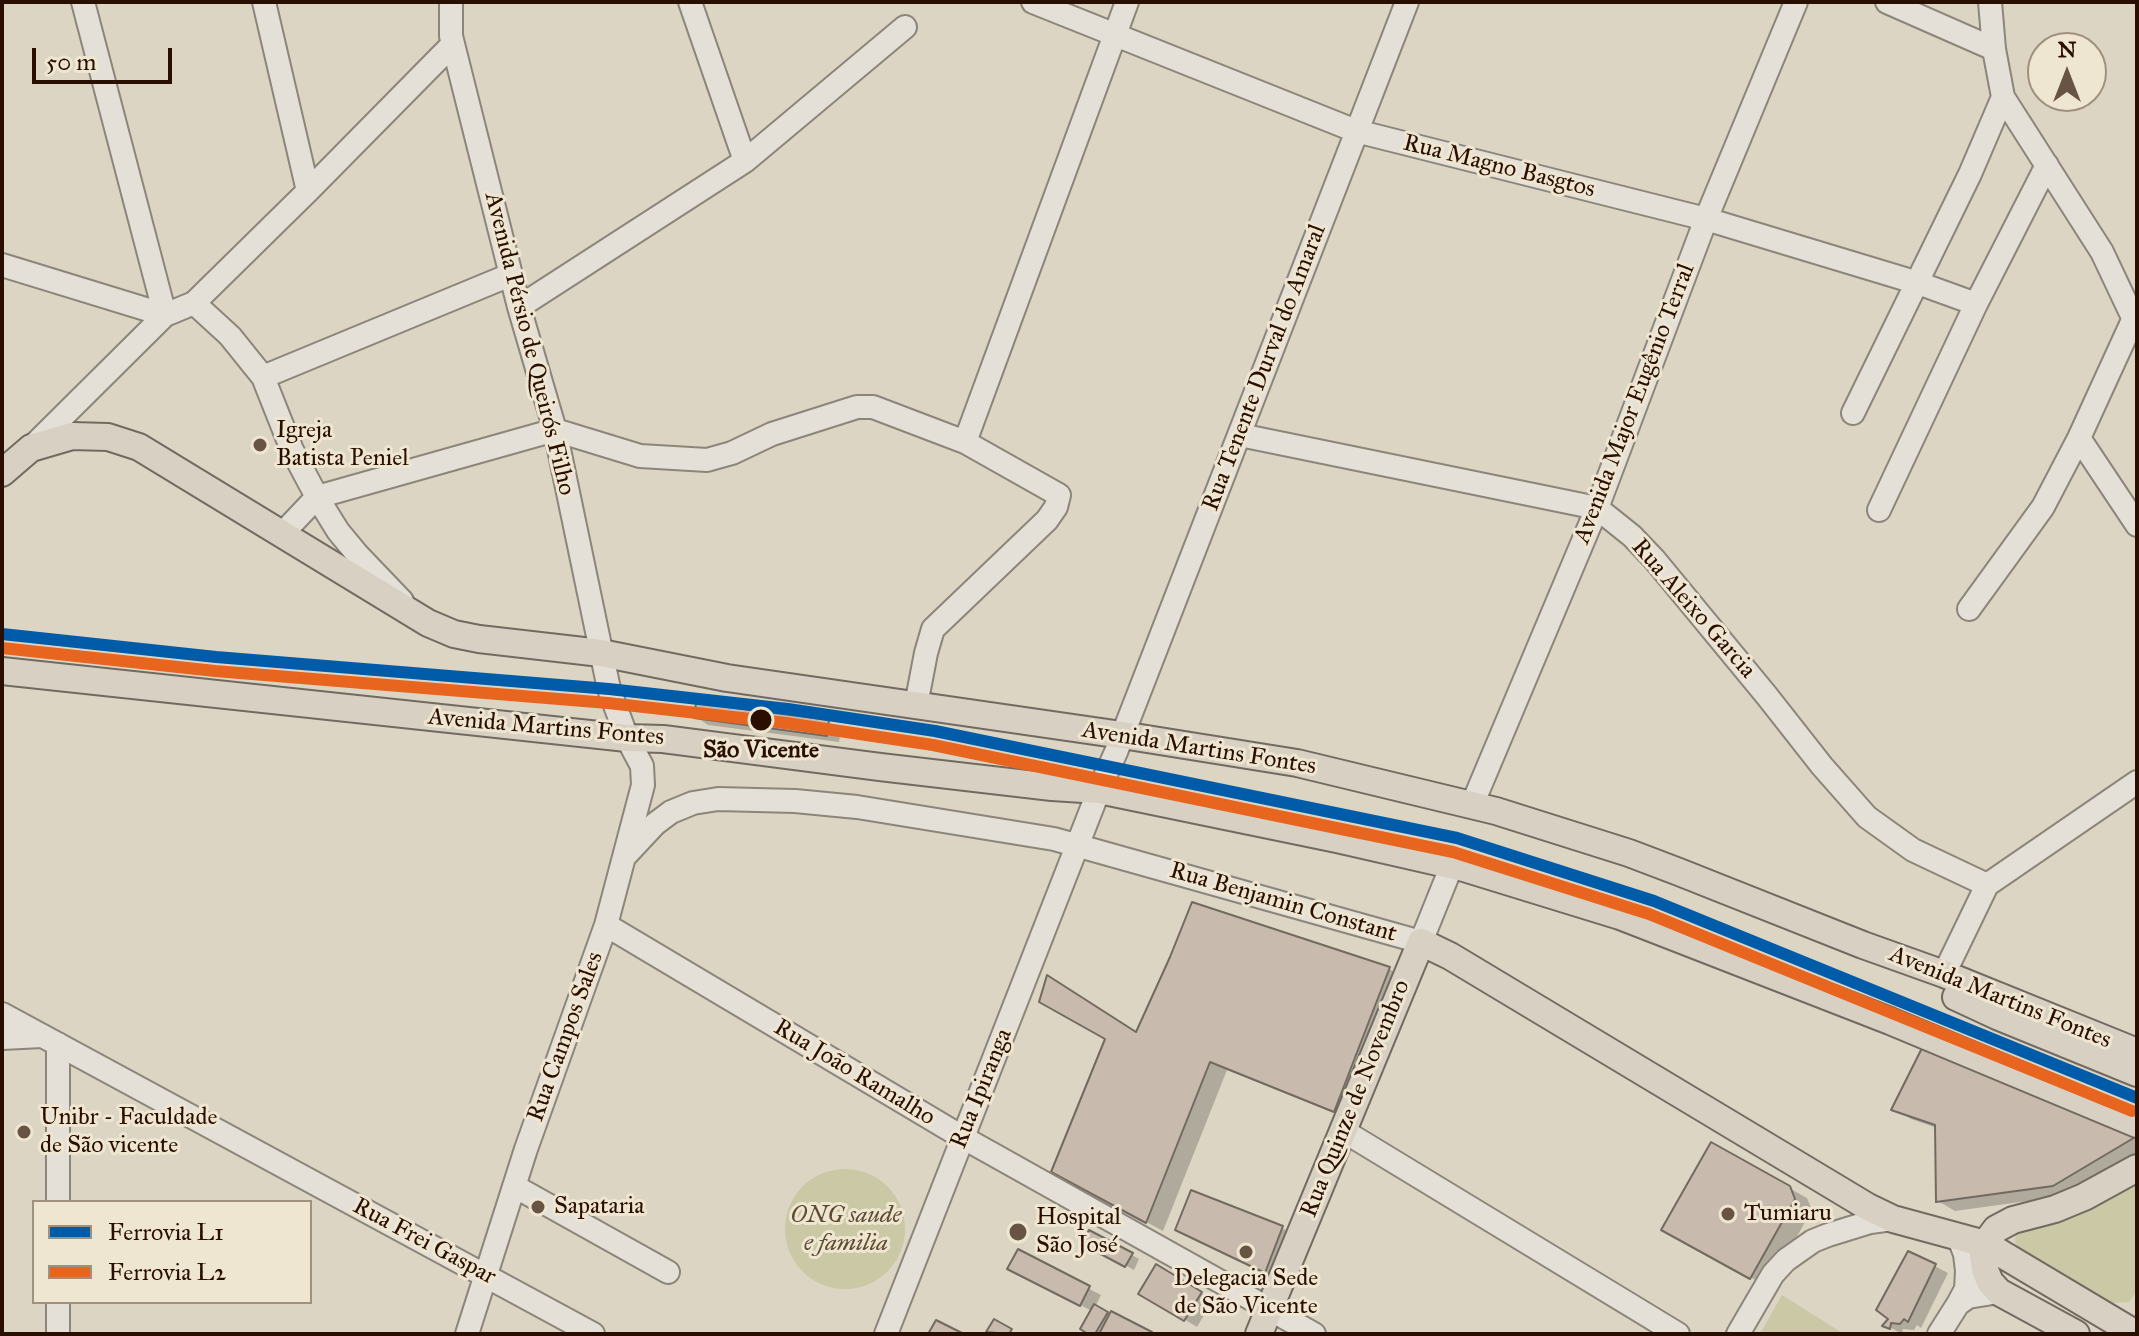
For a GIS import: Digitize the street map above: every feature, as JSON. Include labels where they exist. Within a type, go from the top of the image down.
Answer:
[{"type":"main road","name":"Avenida Martins Fontes","points":[[2,473],[31,448],[72,436],[108,437],[139,447],[418,617],[454,634],[601,653],[727,678],[1298,763],[1472,805],[1629,853],[2137,1052]]},
{"type":"main road","name":"Avenida Martins Fontes","points":[[2,671],[627,738],[696,742],[880,767],[1099,790],[1337,839],[1452,865],[1620,916],[1890,1021],[2137,1124]]},
{"type":"main road","name":"Rua Quinze de Novembro","points":[[1259,1334],[1421,942]]},
{"type":"main road","name":"Rua Benjamin Constant","points":[[1421,942],[1450,956],[1868,1207],[1893,1219],[1985,1244],[2136,1334]]},
{"type":"main road","name":"Avenida Martins Fontes","points":[[1863,945],[1969,1003],[2137,1073]]},
{"type":"main road","points":[[2076,1334],[1999,1292],[1985,1270],[1985,1244],[1996,1229],[2013,1220],[2055,1209],[2084,1197],[2137,1168]]},
{"type":"street","points":[[83,2],[165,315]]},
{"type":"street","points":[[264,2],[308,191]]},
{"type":"street","name":"Avenida Pérsio de Queirós Filho","points":[[440,2],[510,275],[555,430],[601,653],[612,700],[627,738]]},
{"type":"street","name":"Avenida Pérsio de Queirós Filho","points":[[451,2],[452,40]]},
{"type":"street","points":[[690,2],[745,161]]},
{"type":"street","name":"Rua Magno Basgtos","points":[[1033,2],[1356,131],[1706,219],[1918,283],[1976,304]]},
{"type":"street","points":[[965,442],[1127,2]]},
{"type":"street","name":"Rua Tenente Durval do Amaral","points":[[1099,790],[1407,2]]},
{"type":"street","name":"Avenida Major Eugênio Terral","points":[[1472,805],[1597,508],[1706,219],[1796,2]]},
{"type":"street","points":[[1887,2],[1994,49]]},
{"type":"street","points":[[1969,609],[2043,507],[2135,323],[2102,252],[2003,97],[1994,49],[1990,2]]},
{"type":"street","points":[[519,307],[745,161],[905,27]]},
{"type":"street","points":[[31,448],[165,315],[194,303],[308,191],[452,40]]},
{"type":"street","points":[[1853,413],[1970,174],[2003,97]]},
{"type":"street","points":[[1879,510],[1976,304],[2047,165]]},
{"type":"street","points":[[2,265],[165,315]]},
{"type":"street","points":[[263,377],[510,275]]},
{"type":"street","points":[[194,303],[230,336],[263,377],[292,450],[338,531],[418,617]]},
{"type":"street","points":[[282,534],[317,497],[555,430],[640,456],[707,460],[732,453],[772,434],[857,407],[873,407],[965,442],[1059,495],[1056,507],[1047,520],[933,629],[916,705]]},
{"type":"street","name":"Rua Aleixo Garcia","points":[[1240,435],[1597,508],[1632,536],[1654,559],[1867,817],[1913,850],[1987,885]]},
{"type":"street","points":[[2079,438],[2137,525]]},
{"type":"street","name":"Rua Campos Sales","points":[[467,1334],[514,1186],[606,925],[643,785],[642,766],[627,738]]},
{"type":"street","points":[[1944,974],[1987,885],[2137,782]]},
{"type":"street","points":[[1078,845],[1099,790]]},
{"type":"street","name":"Rua Benjamin Constant","points":[[624,857],[655,824],[671,812],[693,803],[718,799],[795,801],[857,807],[1078,845],[1421,942]]},
{"type":"street","name":"Rua Ipiranga","points":[[886,1334],[1078,845]]},
{"type":"street","name":"Rua Quinze de Novembro","points":[[1421,942],[1452,865]]},
{"type":"street","name":"Rua João Ramalho","points":[[606,925],[962,1137],[1314,1334]]},
{"type":"street","name":"Rua Frei Gaspar","points":[[2,1014],[593,1334]]},
{"type":"street","points":[[2,1038],[50,1040],[58,1200]]},
{"type":"street","points":[[1342,1130],[1678,1334]]},
{"type":"street","points":[[514,1186],[668,1272]]},
{"type":"street","points":[[1738,1334],[1773,1274],[1786,1260],[1813,1241],[1828,1235],[1870,1222],[1893,1219]]},
{"type":"street","points":[[1939,1334],[1966,1289],[1965,1254],[1958,1236]]},
{"type":"street","points":[[1958,1304],[1976,1294],[1999,1292]]},
{"type":"street","points":[[58,1304],[58,1334]]},
{"type":"green space","name":"ONG saude e familia","points":[[845,1169],[868,1174],[887,1187],[900,1206],[905,1229],[900,1252],[887,1271],[868,1284],[845,1289],[822,1284],[803,1271],[790,1252],[785,1229],[790,1206],[803,1187],[822,1174]]},
{"type":"green space","points":[[2137,1183],[2135,1293],[2129,1302],[2113,1303],[2017,1247],[2016,1233],[2091,1208]]},
{"type":"green space","points":[[1782,1295],[1844,1334],[1760,1334]]},
{"type":"building","name":"São Vicente","points":[[696,703],[829,720],[827,736],[694,718]]},
{"type":"building","points":[[1192,902],[1390,967],[1334,1112],[1210,1062],[1146,1223],[1051,1172],[1105,1039],[1039,1002],[1047,975],[1136,1032]]},
{"type":"building","points":[[1923,1046],[2137,1136],[2053,1186],[1936,1202],[1935,1125],[1891,1110]]},
{"type":"building","name":"Tumiaru","points":[[1711,1142],[1790,1186],[1795,1199],[1750,1279],[1661,1230]]},
{"type":"building","name":"Delegacia Sede de São Vicente","points":[[1191,1190],[1283,1226],[1265,1273],[1175,1230]]},
{"type":"building","points":[[1089,1230],[1133,1253],[1125,1267],[1082,1244]]},
{"type":"building","points":[[1018,1249],[1090,1286],[1080,1306],[1007,1269]]},
{"type":"building","points":[[1908,1251],[1936,1264],[1908,1322],[1904,1319],[1900,1324],[1891,1323],[1890,1329],[1882,1326],[1888,1319],[1876,1310]]},
{"type":"building","points":[[1156,1264],[1202,1292],[1184,1321],[1138,1294]]},
{"type":"building","points":[[1094,1304],[1108,1312],[1095,1334],[1088,1334],[1080,1329]]},
{"type":"building","points":[[1111,1311],[1152,1332],[1151,1334],[1099,1334]]},
{"type":"building","points":[[994,1319],[1012,1329],[1009,1334],[986,1332]]},
{"type":"building","points":[[936,1320],[964,1334],[928,1334]]},
{"type":"rail line","name":"L1","points":[[2,634],[216,657],[609,689],[788,709],[935,731],[1457,838],[1654,901],[2137,1098]]},
{"type":"rail line","name":"L2","points":[[2,648],[215,671],[608,703],[786,723],[933,745],[1453,852],[1649,914],[2132,1111]]},
{"type":"place","name":"Igreja Batista Peniel","points":[[260,445]]},
{"type":"place","name":"São Vicente","points":[[761,720]]},
{"type":"place","name":"Unibr - Faculdade de São vicente","points":[[24,1132]]},
{"type":"place","name":"Sapataria","points":[[538,1207]]},
{"type":"place","name":"Tumiaru","points":[[1728,1214]]},
{"type":"place","name":"Hospital São José","points":[[1018,1232]]},
{"type":"place","name":"Delegacia Sede de São Vicente","points":[[1246,1252]]}]
